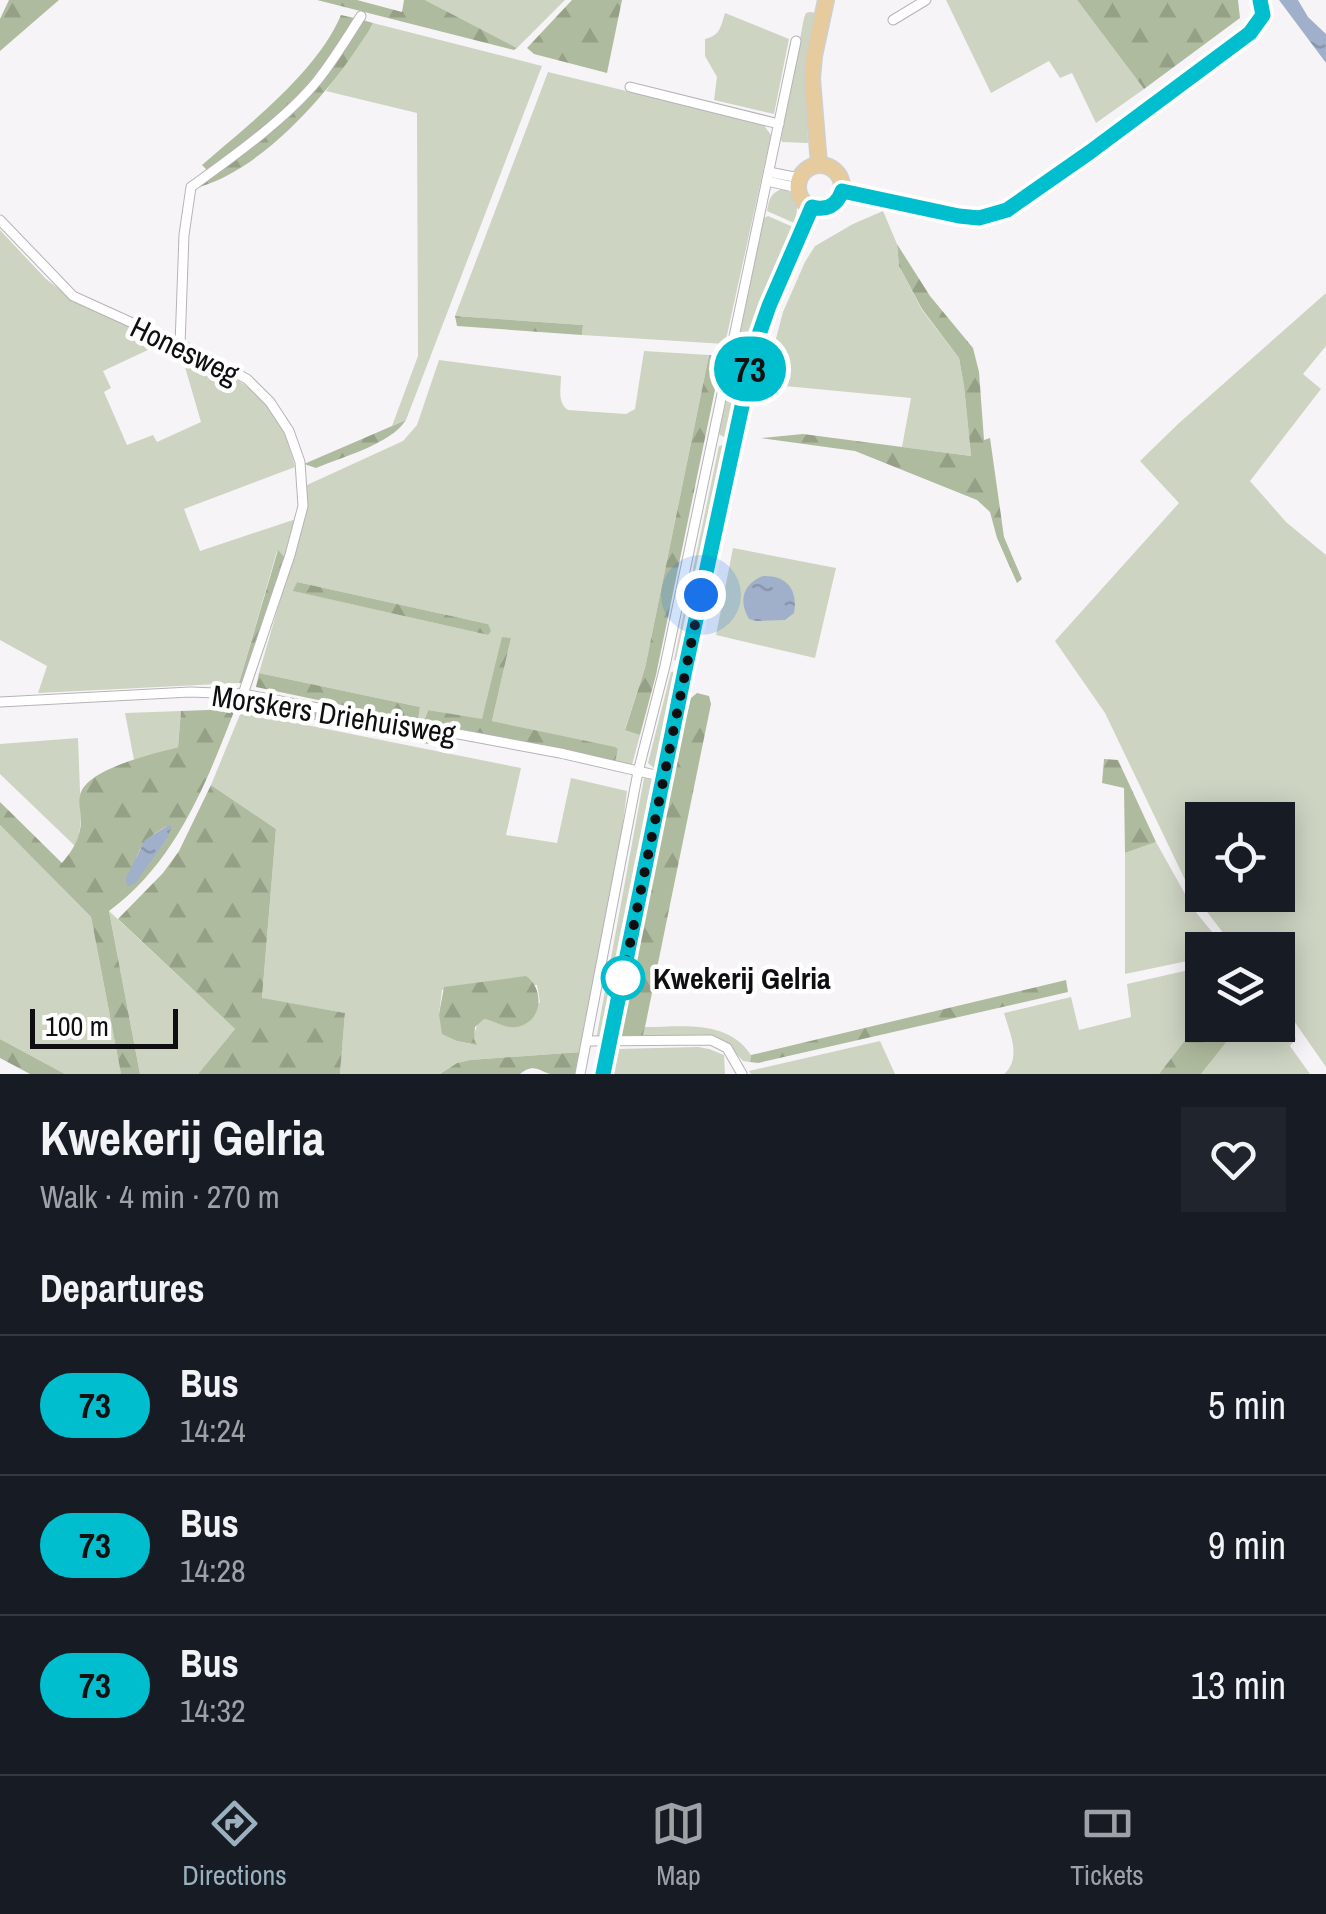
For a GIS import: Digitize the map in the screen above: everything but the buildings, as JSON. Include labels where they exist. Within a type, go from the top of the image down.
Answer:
[{"type":"main road","points":[[818,164],[812,79],[826,0]]},
{"type":"main road","points":[[818,164],[835,170],[842,191],[833,205],[822,209],[802,200],[799,183],[805,170],[818,164]]},
{"type":"main road","points":[[603,1074],[755,346],[812,207]]},
{"type":"street","points":[[893,20],[926,0]]},
{"type":"street","points":[[842,191],[959,216],[979,218],[1007,210],[1250,33],[1263,15],[1260,0]]},
{"type":"street","points":[[180,345],[190,187],[292,106],[316,82],[361,16]]},
{"type":"street","points":[[580,1074],[638,772],[665,666],[796,41]]},
{"type":"street","points":[[630,87],[779,124]]},
{"type":"street","points":[[768,176],[799,183]]},
{"type":"street","name":"Honesweg","points":[[0,220],[73,296],[248,379],[262,392],[289,432],[300,462],[303,506],[243,694]]},
{"type":"street","name":"Morskers Driehuisweg","points":[[0,702],[190,692],[243,694],[560,753],[665,777]]},
{"type":"street","points":[[587,1042],[710,1040],[726,1048],[742,1074]]},
{"type":"green space","points":[[9,0],[59,0],[0,51],[0,19]]},
{"type":"green space","points":[[317,0],[357,0],[402,12],[404,0],[425,0],[517,48],[514,50]]},
{"type":"green space","points":[[425,0],[565,0],[517,48]]},
{"type":"green space","points":[[572,0],[622,0],[607,73],[534,54],[527,48]]},
{"type":"green space","points":[[946,0],[1077,0],[1144,89],[1096,123],[1072,73],[1060,78],[1049,61],[991,93]]},
{"type":"green space","points":[[1077,0],[1238,0],[1240,18],[1144,89]]},
{"type":"green space","points":[[810,12],[817,13],[806,80],[808,143],[782,142],[804,18]]},
{"type":"green space","points":[[725,13],[789,39],[774,114],[714,100],[717,77],[705,56],[705,39],[717,33]]},
{"type":"green space","points":[[341,15],[354,18],[308,83],[271,122],[207,170],[202,165],[299,77]]},
{"type":"green space","points":[[363,20],[373,23],[341,71],[299,120],[250,161],[199,187],[248,150],[345,50]]},
{"type":"green space","points":[[373,23],[542,66],[406,420],[392,426],[418,356],[417,113],[326,91]]},
{"type":"green space","points":[[548,72],[763,124],[771,135],[725,344],[582,335],[583,325],[455,316]]},
{"type":"green space","points":[[781,189],[792,193],[796,202],[794,223],[767,211],[774,193]]},
{"type":"green space","points":[[883,211],[897,244],[899,266],[922,310],[959,358],[971,456],[902,447],[911,398],[764,384],[783,312],[815,246]]},
{"type":"green space","points":[[768,216],[793,227],[757,320],[727,439],[719,434],[764,218]]},
{"type":"green space","points":[[0,230],[45,278],[73,300],[165,342],[103,371],[111,388],[104,392],[127,445],[153,435],[157,442],[201,422],[185,367],[191,354],[245,385],[270,409],[280,425],[295,467],[184,509],[200,551],[296,519],[285,558],[277,551],[239,683],[38,693],[47,666],[0,640]]},
{"type":"green space","points":[[897,244],[930,296],[973,348],[979,372],[984,440],[990,438],[1004,537],[1022,579],[1017,583],[990,512],[977,500],[855,451],[761,438],[803,434],[971,456],[959,358],[922,309],[899,266]]},
{"type":"green space","points":[[1326,293],[1326,346],[1303,374],[1321,389],[1250,481],[1286,522],[1326,555],[1326,1067],[1295,1022],[1295,932],[1222,932],[1207,912],[1295,912],[1295,802],[1185,802],[1185,880],[1105,713],[1055,641],[1179,503],[1140,461]]},
{"type":"green space","points":[[455,316],[583,325],[582,335],[457,326]]},
{"type":"green space","points":[[644,351],[709,355],[645,668],[625,729],[640,735],[632,765],[615,762],[618,749],[492,721],[511,638],[482,719],[428,710],[424,722],[418,721],[420,707],[259,673],[304,518],[307,485],[403,441],[417,425],[439,360],[561,376],[561,399],[568,410],[626,414],[635,409]],"holes":[[[297,582],[488,624],[488,635],[294,591]]]},
{"type":"green space","points":[[709,355],[722,356],[640,735],[625,730],[645,668]]},
{"type":"green space","points":[[406,420],[399,429],[365,449],[316,468],[304,464]]},
{"type":"green space","points":[[727,444],[679,661],[674,660],[719,446]]},
{"type":"green space","points":[[733,548],[836,568],[815,658],[716,635]]},
{"type":"green space","points":[[278,550],[285,558],[247,684],[239,683]]},
{"type":"green space","points":[[297,582],[488,624],[491,631],[488,635],[293,591]]},
{"type":"green space","points":[[502,637],[511,638],[492,721],[615,747],[615,762],[424,722],[428,710],[482,719]]},
{"type":"green space","points":[[678,671],[661,769],[655,769],[648,763],[671,672]]},
{"type":"green space","points":[[259,673],[420,707],[418,721],[256,687]]},
{"type":"green space","points":[[697,693],[709,696],[711,704],[645,1027],[642,1039],[619,1041],[683,731],[691,698]]},
{"type":"green space","points":[[246,698],[440,736],[428,744],[244,705]]},
{"type":"green space","points":[[235,709],[200,793],[171,845],[153,869],[109,911],[140,1074],[121,1074],[91,917],[0,825],[0,802],[62,863],[80,832],[79,799],[84,786],[106,770],[178,747],[181,711]],"holes":[[[167,826],[167,839],[131,886],[144,844]]]},
{"type":"green space","points":[[181,711],[178,747],[134,760],[125,713]]},
{"type":"green space","points":[[241,712],[521,768],[506,835],[557,843],[571,778],[627,791],[581,1052],[470,1060],[440,1074],[340,1074],[345,1013],[262,999],[276,829],[211,785]],"holes":[[[537,985],[540,1002],[507,1026],[486,1018],[478,1022],[471,1044],[457,1041],[439,1014],[442,990]]]},
{"type":"green space","points":[[78,738],[81,818],[75,846],[0,774],[0,744]]},
{"type":"green space","points":[[1104,759],[1118,760],[1156,842],[1125,853],[1124,788],[1102,783]]},
{"type":"green space","points":[[644,778],[659,781],[608,1041],[596,1040]]},
{"type":"green space","points":[[211,785],[276,829],[262,998],[345,1013],[340,1074],[198,1074],[235,1029],[118,919],[179,851]]},
{"type":"green space","points":[[0,825],[91,917],[121,1074],[65,1074],[0,1039]]},
{"type":"green space","points":[[1156,842],[1185,894],[1185,912],[1196,912],[1212,932],[1185,932],[1185,962],[1125,974],[1125,853]]},
{"type":"green space","points":[[109,911],[235,1029],[198,1074],[140,1074]]},
{"type":"green space","points":[[1185,971],[1185,1040],[1159,1074],[1004,1074],[1013,1053],[1004,1013],[1071,997],[1079,1030],[1131,1017],[1127,984]]},
{"type":"green space","points":[[526,976],[536,989],[538,1005],[525,1024],[512,1027],[484,1019],[475,1027],[477,1045],[442,1034],[439,1014],[444,987]]},
{"type":"green space","points":[[1066,980],[1068,992],[750,1062],[751,1055]]},
{"type":"green space","points":[[645,1027],[717,1030],[741,1043],[751,1055],[750,1062],[743,1061],[728,1045],[642,1039]]},
{"type":"green space","points":[[0,1039],[65,1074],[30,1074],[0,1058]]},
{"type":"green space","points":[[1185,1040],[1226,1042],[1201,1074],[1159,1074]]},
{"type":"green space","points":[[880,1041],[895,1074],[749,1071]]},
{"type":"green space","points":[[1226,1042],[1293,1042],[1290,1046],[1310,1074],[1201,1074]]},
{"type":"green space","points":[[698,1047],[724,1055],[725,1074],[612,1074],[617,1049]]},
{"type":"green space","points":[[581,1052],[576,1074],[550,1074],[532,1068],[520,1074],[440,1074],[470,1060]]},
{"type":"water","points":[[1279,0],[1298,0],[1308,17],[1326,34],[1326,63]]},
{"type":"water","points":[[763,576],[779,578],[792,591],[794,613],[785,620],[749,619],[744,593]]},
{"type":"water","points":[[172,826],[167,839],[136,882],[127,886],[126,878],[145,840]]},
{"type":"bus line","name":"73","points":[[603,1074],[755,346],[812,207],[833,205],[842,191],[959,216],[979,218],[1007,210],[1250,33],[1263,15],[1260,0]]},
{"type":"place","name":"Kwekerij Gelria","points":[[623,978]]},
{"type":"route","points":[[623,978],[701,595]]}]
